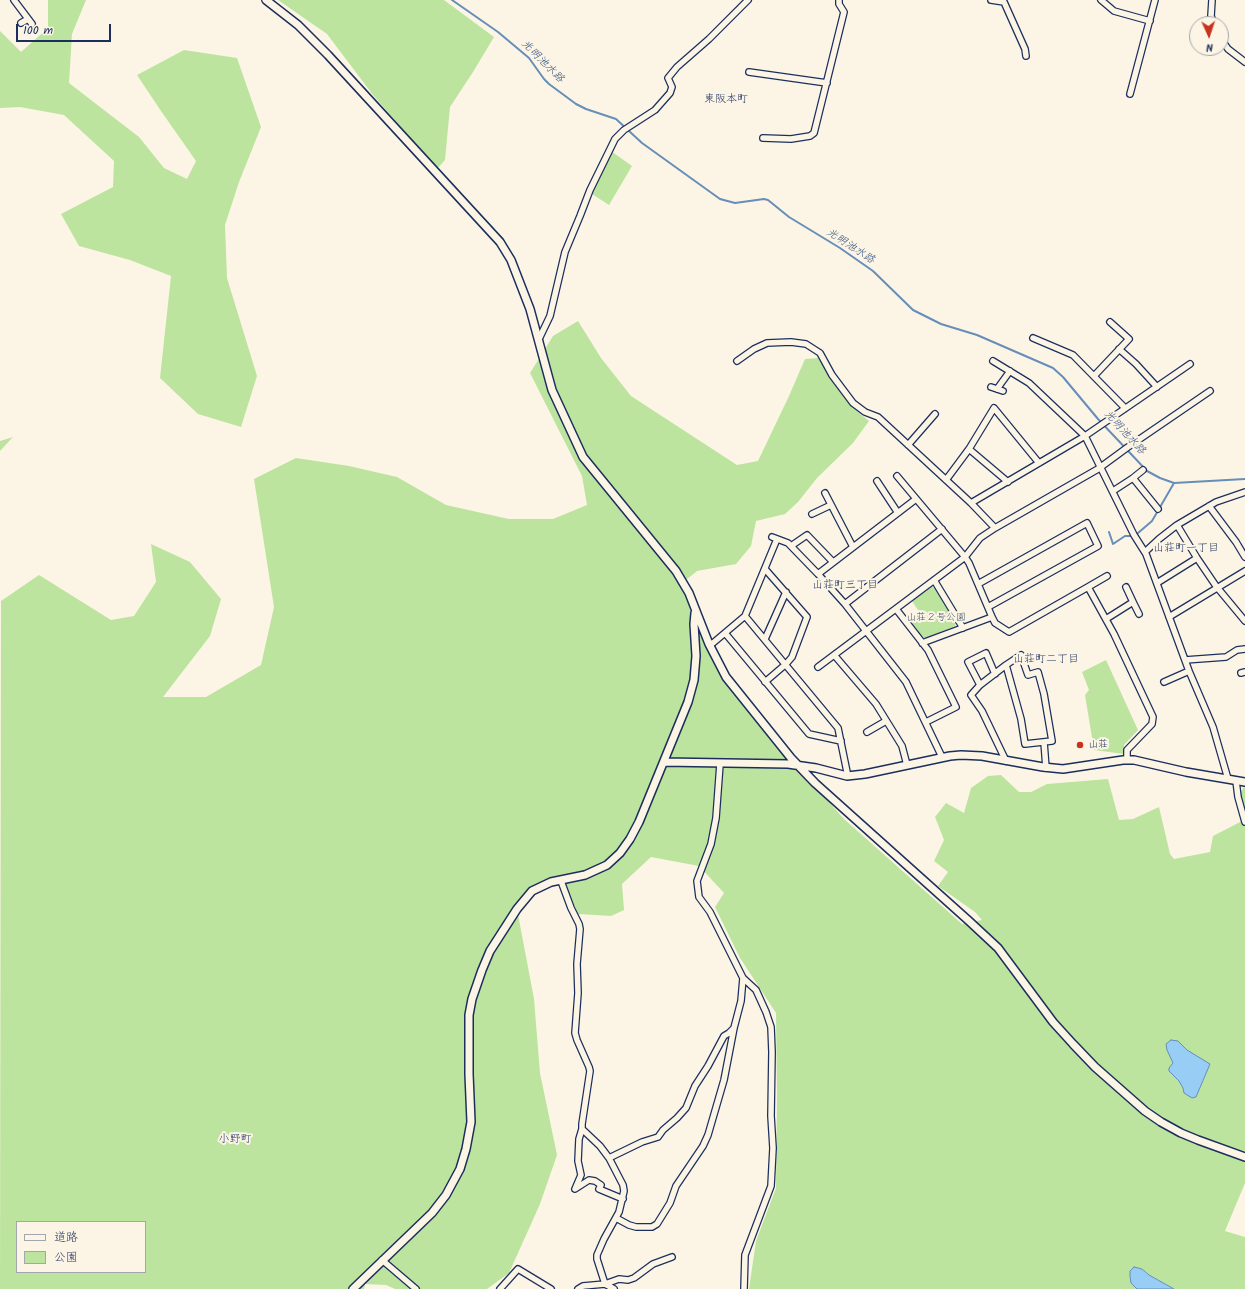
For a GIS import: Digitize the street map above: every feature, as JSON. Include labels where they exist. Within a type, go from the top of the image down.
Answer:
[{"type":"street","points":[[14,0],[32,24]]},
{"type":"street","points":[[266,0],[298,25],[328,55],[500,242],[511,260],[530,309],[552,390],[583,457],[676,571],[690,593],[695,610],[709,644],[726,677],[798,765],[815,783],[998,948],[1053,1022],[1095,1067],[1145,1111],[1181,1133],[1245,1156]]},
{"type":"street","points":[[539,339],[550,316],[565,252],[590,190],[615,139],[626,129],[655,110],[670,92],[672,87],[668,78],[677,67],[709,39],[748,0]]},
{"type":"street","points":[[991,0],[1004,2],[1025,49],[1026,56]]},
{"type":"street","points":[[1101,0],[1114,11],[1150,21]]},
{"type":"street","points":[[1130,94],[1155,0]]},
{"type":"street","points":[[1211,16],[1212,0]]},
{"type":"street","points":[[764,138],[791,139],[810,136],[814,133],[834,54],[837,35],[844,12],[837,1]]},
{"type":"street","points":[[21,23],[28,19]]},
{"type":"street","points":[[1229,50],[1245,62]]},
{"type":"street","points":[[749,72],[827,83]]},
{"type":"street","points":[[1094,376],[1129,339],[1110,322]]},
{"type":"street","points":[[1033,338],[1073,355],[1125,408]]},
{"type":"street","points":[[737,361],[754,349],[768,343],[791,342],[806,344],[820,353],[832,375],[853,403],[865,412],[878,417],[995,528]]},
{"type":"street","points":[[1119,350],[1136,364],[1157,386]]},
{"type":"street","points":[[993,361],[1029,383],[1085,436],[1131,529],[1145,552],[1189,672],[1213,726],[1228,779]]},
{"type":"street","points":[[971,504],[1085,436],[1190,364]]},
{"type":"street","points":[[1003,391],[994,388],[1010,371]]},
{"type":"street","points":[[818,667],[835,656],[965,557],[980,538],[1101,467],[1125,448],[1210,391]]},
{"type":"street","points":[[946,480],[994,408],[1039,463]]},
{"type":"street","points":[[908,445],[935,414]]},
{"type":"street","points":[[968,449],[1008,482]]},
{"type":"street","points":[[1113,491],[1143,470]]},
{"type":"street","points":[[896,476],[965,557],[995,623],[1009,632],[1107,576]]},
{"type":"street","points":[[1133,478],[1158,509]]},
{"type":"street","points":[[877,481],[898,513]]},
{"type":"street","points":[[1145,552],[1159,538],[1177,525],[1216,502],[1245,492]]},
{"type":"street","points":[[825,493],[853,547]]},
{"type":"street","points":[[818,574],[916,499]]},
{"type":"street","points":[[812,514],[831,505]]},
{"type":"street","points":[[1209,506],[1236,542],[1245,558]]},
{"type":"street","points":[[978,584],[1087,523],[1098,546],[988,607]]},
{"type":"street","points":[[1177,525],[1197,558],[1245,621]]},
{"type":"street","points":[[845,604],[942,529]]},
{"type":"street","points":[[791,546],[807,535],[833,562]]},
{"type":"street","points":[[709,644],[713,643],[745,616],[765,569],[775,538],[788,543],[845,604],[906,682],[942,758]]},
{"type":"street","points":[[1157,583],[1197,558]]},
{"type":"street","points":[[765,569],[807,617],[792,657],[765,682]]},
{"type":"street","points":[[1169,617],[1245,571]]},
{"type":"street","points":[[934,580],[963,628]]},
{"type":"street","points":[[1088,587],[1106,618],[1152,717],[1152,724],[1127,750],[1127,760]]},
{"type":"street","points":[[1126,587],[1139,614]]},
{"type":"street","points":[[765,639],[786,592]]},
{"type":"street","points":[[1072,596],[1076,602]]},
{"type":"street","points":[[1106,618],[1133,602]]},
{"type":"street","points":[[896,609],[928,650],[956,708],[926,722]]},
{"type":"street","points":[[353,1289],[432,1213],[446,1195],[460,1169],[466,1149],[471,1122],[469,1015],[472,999],[490,951],[517,909],[532,891],[551,882],[586,875],[607,865],[620,853],[639,822],[688,702],[694,680],[696,656],[694,624],[695,610]]},
{"type":"street","points":[[745,616],[838,728],[847,776]]},
{"type":"street","points":[[922,643],[992,617]]},
{"type":"street","points":[[1031,620],[1035,626]]},
{"type":"street","points":[[725,632],[809,734],[841,741]]},
{"type":"street","points":[[1185,660],[1226,657],[1237,650],[1245,649]]},
{"type":"street","points":[[980,685],[968,662],[986,653],[995,674]]},
{"type":"street","points":[[1006,665],[1021,719],[1025,744],[1052,741],[1044,694],[1038,672],[1028,675],[1021,655],[1006,665],[980,685],[971,695],[982,711],[1006,761]]},
{"type":"street","points":[[835,656],[876,704],[902,746],[907,765]]},
{"type":"street","points":[[1164,682],[1189,672]]},
{"type":"street","points":[[867,732],[886,721]]},
{"type":"street","points":[[1149,727],[1154,732]]},
{"type":"street","points":[[1044,742],[1046,768]]},
{"type":"street","points":[[664,762],[798,765],[847,776],[865,774],[961,755],[972,755],[1046,768],[1062,769],[1134,760],[1245,782]]},
{"type":"street","points":[[720,764],[716,818],[711,844],[697,881],[699,898],[710,912],[744,978],[756,990],[771,1027],[771,1116],[773,1148],[771,1186],[745,1255],[744,1289]]},
{"type":"street","points":[[1236,781],[1237,792],[1245,822]]},
{"type":"street","points":[[561,881],[571,908],[580,924],[575,1033],[590,1071],[582,1129],[579,1139],[578,1161],[581,1175],[575,1189],[589,1180],[595,1181],[601,1185],[599,1189],[623,1199]]},
{"type":"street","points":[[616,1218],[636,1227],[652,1227],[657,1224],[670,1202],[676,1186],[703,1146],[708,1135],[724,1080],[744,978]]},
{"type":"street","points":[[609,1158],[642,1142],[658,1137],[663,1130],[677,1118],[686,1108],[695,1086],[708,1066],[724,1036],[734,1028]]},
{"type":"street","points":[[582,1129],[600,1146],[609,1158],[623,1185],[623,1199],[620,1212],[604,1238],[597,1255],[605,1284],[614,1289]]},
{"type":"street","points":[[578,1289],[583,1286],[605,1284],[619,1279],[628,1280],[634,1278],[653,1264],[672,1257]]},
{"type":"street","points":[[382,1260],[416,1289]]},
{"type":"street","points":[[500,1289],[518,1270],[551,1289]]},
{"type":"green space","points":[[48,0],[86,0],[72,34],[69,83],[139,137],[164,168],[187,179],[196,161],[137,75],[184,50],[237,58],[261,127],[239,182],[225,225],[227,278],[257,376],[241,427],[198,414],[160,378],[171,276],[130,260],[79,246],[61,214],[113,187],[114,161],[64,115],[20,107],[0,108],[0,31],[21,52],[48,28]]},
{"type":"green space","points":[[278,0],[444,0],[494,37],[450,107],[445,160],[437,169],[373,95],[327,34]]},
{"type":"green space","points":[[611,151],[632,166],[609,205],[592,194]]},
{"type":"green space","points":[[578,321],[601,358],[631,396],[737,465],[758,461],[805,359],[818,358],[853,408],[869,421],[853,443],[817,478],[798,502],[785,514],[756,521],[751,546],[736,564],[697,571],[681,584],[703,636],[729,685],[781,748],[844,819],[962,924],[982,920],[975,912],[938,886],[948,872],[934,861],[944,840],[935,817],[946,803],[964,813],[971,788],[988,776],[1001,775],[1019,792],[1031,792],[1047,784],[1108,779],[1119,820],[1133,819],[1159,807],[1170,854],[1174,859],[1210,852],[1213,836],[1244,820],[1239,797],[1243,789],[1242,788],[1245,787],[1245,1183],[1225,1231],[1245,1237],[1245,1289],[1174,1289],[1149,1275],[1142,1269],[1131,1283],[1137,1289],[749,1289],[756,1241],[776,1188],[776,1013],[740,958],[715,907],[724,893],[699,866],[651,857],[622,884],[624,910],[611,916],[578,914],[563,880],[532,891],[517,909],[534,999],[540,1073],[557,1155],[540,1204],[509,1273],[487,1289],[395,1289],[386,1285],[365,1284],[364,1289],[0,1289],[1,601],[39,575],[111,620],[134,616],[156,582],[151,544],[190,562],[221,599],[210,636],[163,697],[206,697],[261,665],[274,607],[254,479],[296,458],[349,466],[397,477],[446,505],[509,519],[553,519],[587,505],[582,476],[530,373],[553,336]]},
{"type":"green space","points":[[13,437],[0,451],[0,441]]},
{"type":"green space","name":"山荘２号公園","points":[[931,587],[935,588],[956,623],[955,626],[926,638],[921,636],[911,624],[922,616],[912,601]]},
{"type":"green space","points":[[1106,660],[1138,730],[1124,745],[1124,754],[1094,750],[1085,695],[1089,690],[1082,672]]},
{"type":"water","points":[[1171,1040],[1178,1041],[1187,1050],[1210,1064],[1196,1097],[1192,1098],[1184,1093],[1179,1081],[1169,1071],[1169,1068],[1173,1063],[1166,1044]]},
{"type":"water","points":[[1134,1267],[1142,1269],[1149,1275],[1174,1289],[1137,1289],[1131,1283],[1130,1276],[1130,1271]]},
{"type":"waterway","name":"光明池水路","points":[[452,0],[498,32],[529,58],[549,84],[576,104],[616,119],[642,143],[720,199],[735,203],[764,199],[768,200],[789,217],[840,248],[873,271],[913,310],[941,324],[977,335],[1053,368],[1063,377],[1098,419],[1147,471],[1174,483],[1245,479]]},
{"type":"waterway","points":[[1138,533],[1152,521],[1174,483]]},
{"type":"waterway","points":[[1109,532],[1113,544],[1125,536],[1132,536]]},
{"type":"place","name":"山荘","points":[[1080,745]]},
{"type":"district","name":"東阪本町","points":[[726,100]]},
{"type":"district","name":"山荘町一丁目","points":[[1186,549]]},
{"type":"district","name":"山荘町三丁目","points":[[845,586]]},
{"type":"district","name":"山荘町二丁目","points":[[1046,660]]},
{"type":"district","name":"小野町","points":[[235,1140]]}]
